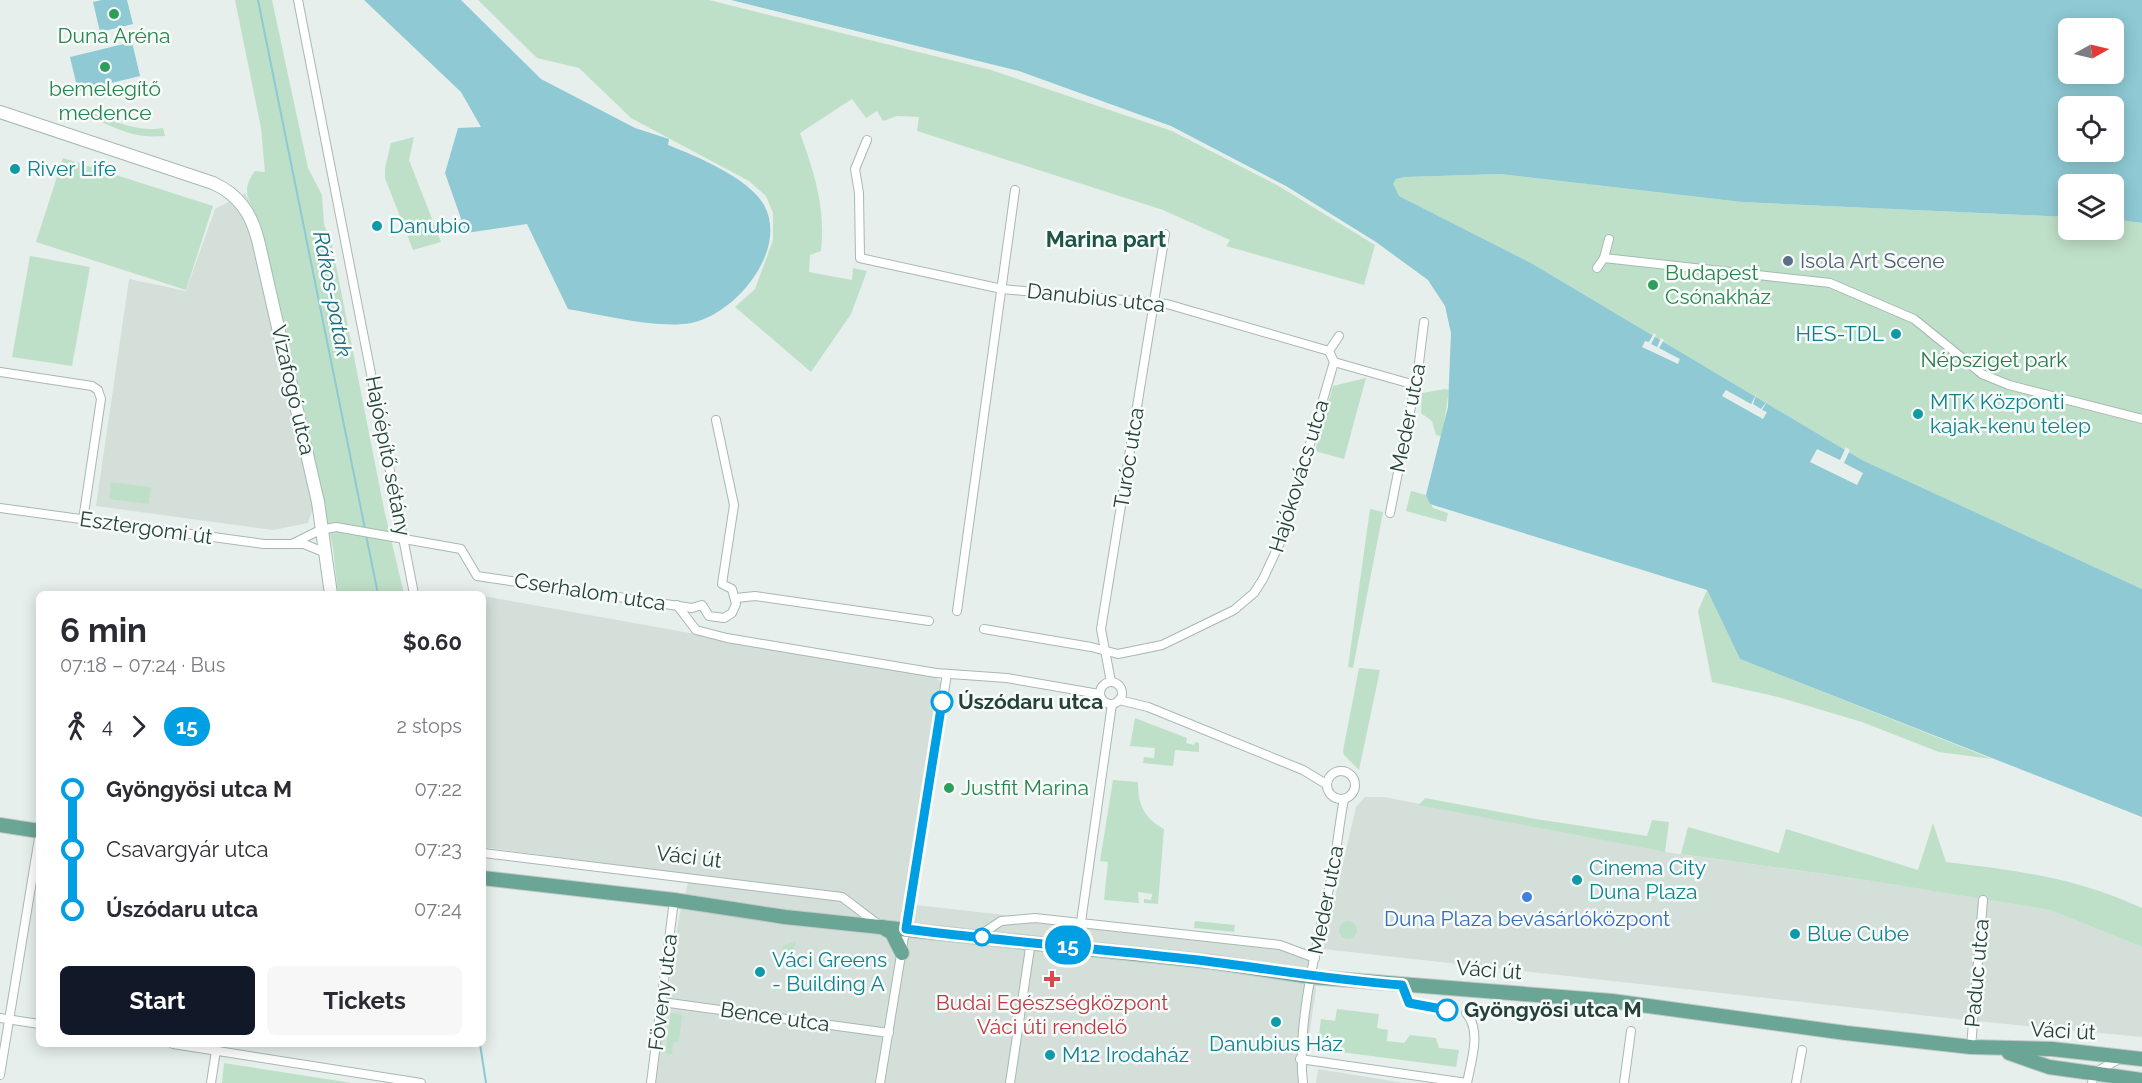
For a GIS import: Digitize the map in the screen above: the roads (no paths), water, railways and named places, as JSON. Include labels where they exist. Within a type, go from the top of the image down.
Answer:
[{"type":"main road","points":[[0,825],[36,831]]},
{"type":"main road","name":"Váci út","points":[[486,878],[674,900],[785,917],[1031,941],[1212,962],[1312,977],[1612,1001],[1846,1033],[1971,1047],[2052,1049],[2142,1059]]},
{"type":"main road","points":[[882,927],[892,933],[902,953]]},
{"type":"main road","name":"Váci út","points":[[1998,1049],[2049,1067],[2093,1078],[2142,1080]]},
{"type":"street","name":"Hajóépítő sétány","points":[[298,0],[413,591]]},
{"type":"street","name":"Vizafogó utca","points":[[0,112],[177,170],[232,193],[246,209],[255,229],[323,529],[331,591]]},
{"type":"street","name":"Danubius utca","points":[[867,140],[855,169],[859,194],[860,258],[1002,289],[1154,303],[1254,327],[1329,351]]},
{"type":"street","points":[[957,612],[1015,190]]},
{"type":"street","name":"Turóc utca","points":[[1111,682],[1103,650],[1101,629],[1165,234]]},
{"type":"street","points":[[1597,268],[1604,258],[1609,238]]},
{"type":"street","points":[[1604,258],[1830,284],[1914,319],[1982,374],[2042,394],[2142,418]]},
{"type":"street","name":"Meder utca","points":[[1390,513],[1415,385],[1424,322]]},
{"type":"street","points":[[1339,336],[1329,351],[1334,362],[1415,385]]},
{"type":"street","name":"Hajókovács utca","points":[[1103,650],[1118,654],[1162,645],[1215,622],[1254,593],[1272,563],[1283,536],[1334,362]]},
{"type":"street","points":[[0,372],[92,386],[98,390],[101,399],[83,520]]},
{"type":"street","points":[[716,420],[734,505],[722,584],[732,589],[736,598],[755,596],[929,621]]},
{"type":"street","name":"Esztergomi út","points":[[0,508],[264,544],[309,545],[326,553]]},
{"type":"street","points":[[323,529],[336,527],[404,539]]},
{"type":"street","name":"Esztergomi út","points":[[292,544],[323,529]]},
{"type":"street","name":"Cserhalom utca","points":[[404,539],[461,549],[477,576],[692,608],[702,605],[706,613],[714,618],[729,616],[735,609],[736,598]]},
{"type":"street","points":[[677,605],[696,630],[727,638],[946,674],[1006,678],[1100,690],[1111,682],[1120,686],[1081,922]]},
{"type":"street","points":[[984,628],[1103,650]]},
{"type":"street","points":[[880,1083],[946,674]]},
{"type":"street","points":[[1100,690],[1105,703],[1118,699],[1148,707],[1328,780]]},
{"type":"street","points":[[1340,771],[1352,776],[1354,788],[1341,799],[1330,795],[1328,780],[1340,771]]},
{"type":"street","name":"Meder utca","points":[[1303,1083],[1300,1059],[1315,958],[1338,848],[1341,799]]},
{"type":"street","name":"Váci út","points":[[486,853],[842,897],[882,927]]},
{"type":"street","points":[[0,1074],[4,1019],[36,854]]},
{"type":"street","name":"Föveny utca","points":[[651,1083],[674,900]]},
{"type":"street","name":"Paduc utca","points":[[1971,1047],[1983,900]]},
{"type":"street","points":[[977,937],[1001,921],[1035,918],[1280,945],[1315,958]]},
{"type":"street","points":[[1010,1083],[1031,941]]},
{"type":"street","name":"Bence utca","points":[[662,1002],[889,1033]]},
{"type":"street","points":[[1300,1059],[1467,1083],[1475,1032],[1473,1020],[1466,1013]]},
{"type":"street","points":[[4,1019],[36,1024]]},
{"type":"street","points":[[1624,1083],[1631,1031]]},
{"type":"street","points":[[211,1083],[217,1047],[421,1083]]},
{"type":"street","points":[[1796,1083],[1802,1050]]},
{"type":"street","name":"Váci út","points":[[2093,1078],[2125,1056]]},
{"type":"water","points":[[127,0],[133,24],[100,32],[93,2]]},
{"type":"water","points":[[364,0],[461,0],[541,79],[635,128],[669,139],[668,145],[721,169],[747,186],[764,205],[770,223],[769,241],[763,260],[753,278],[724,308],[691,323],[647,323],[568,309],[527,224],[466,233],[445,173],[458,128],[481,127],[461,92]]},
{"type":"water","points":[[731,0],[2142,0],[2142,223],[2124,220],[2124,174],[2058,174],[2058,217],[1742,202],[1500,174],[1405,177],[1396,179],[1393,184],[1399,196],[1531,263],[1862,460],[2142,589],[2142,817],[1740,659],[1707,590],[1430,504],[1426,495],[1448,407],[1451,333],[1445,306],[1428,280],[1376,242],[1286,186],[1171,126],[1019,71]]},
{"type":"water","name":"bemelegítő medence","points":[[132,42],[140,76],[78,91],[70,57]]},
{"type":"waterway","name":"Rákos-patak","points":[[258,0],[365,529]]},
{"type":"waterway","name":"Rákos-patak","points":[[366,535],[377,591]]},
{"type":"waterway","name":"Rákos-patak","points":[[480,1047],[486,1083]]},
{"type":"place","name":"Duna Aréna","points":[[114,14]]},
{"type":"place","name":"bemelegítő medence","points":[[105,67]]},
{"type":"place","name":"River Life","points":[[15,169]]},
{"type":"place","name":"Danubio","points":[[377,226]]},
{"type":"place","name":"Isola Art Scene","points":[[1788,261]]},
{"type":"place","name":"Budapest Csónakház","points":[[1653,285]]},
{"type":"place","name":"HES-TDL","points":[[1896,334]]},
{"type":"place","name":"MTK Központi kajak-kenu telep","points":[[1918,414]]},
{"type":"place","name":"Úszódaru utca","points":[[942,702]]},
{"type":"place","name":"Justfit Marina","points":[[949,788]]},
{"type":"place","name":"Cinema City Duna Plaza","points":[[1577,880]]},
{"type":"place","name":"Duna Plaza bevásárlóközpont","points":[[1527,897]]},
{"type":"place","name":"Blue Cube","points":[[1795,934]]},
{"type":"place","name":"Váci Greens - Building A","points":[[760,972]]},
{"type":"place","name":"Budai Egészségközpont Váci úti rendelő","points":[[1052,979]]},
{"type":"place","name":"Gyöngyösi utca M","points":[[1447,1010]]},
{"type":"place","name":"Danubius Ház","points":[[1276,1022]]},
{"type":"place","name":"M12 Irodaház","points":[[1050,1055]]},
{"type":"district","name":"Marina part","points":[[1106,239]]},
{"type":"park label","name":"Népsziget park","points":[[1994,360]]}]
